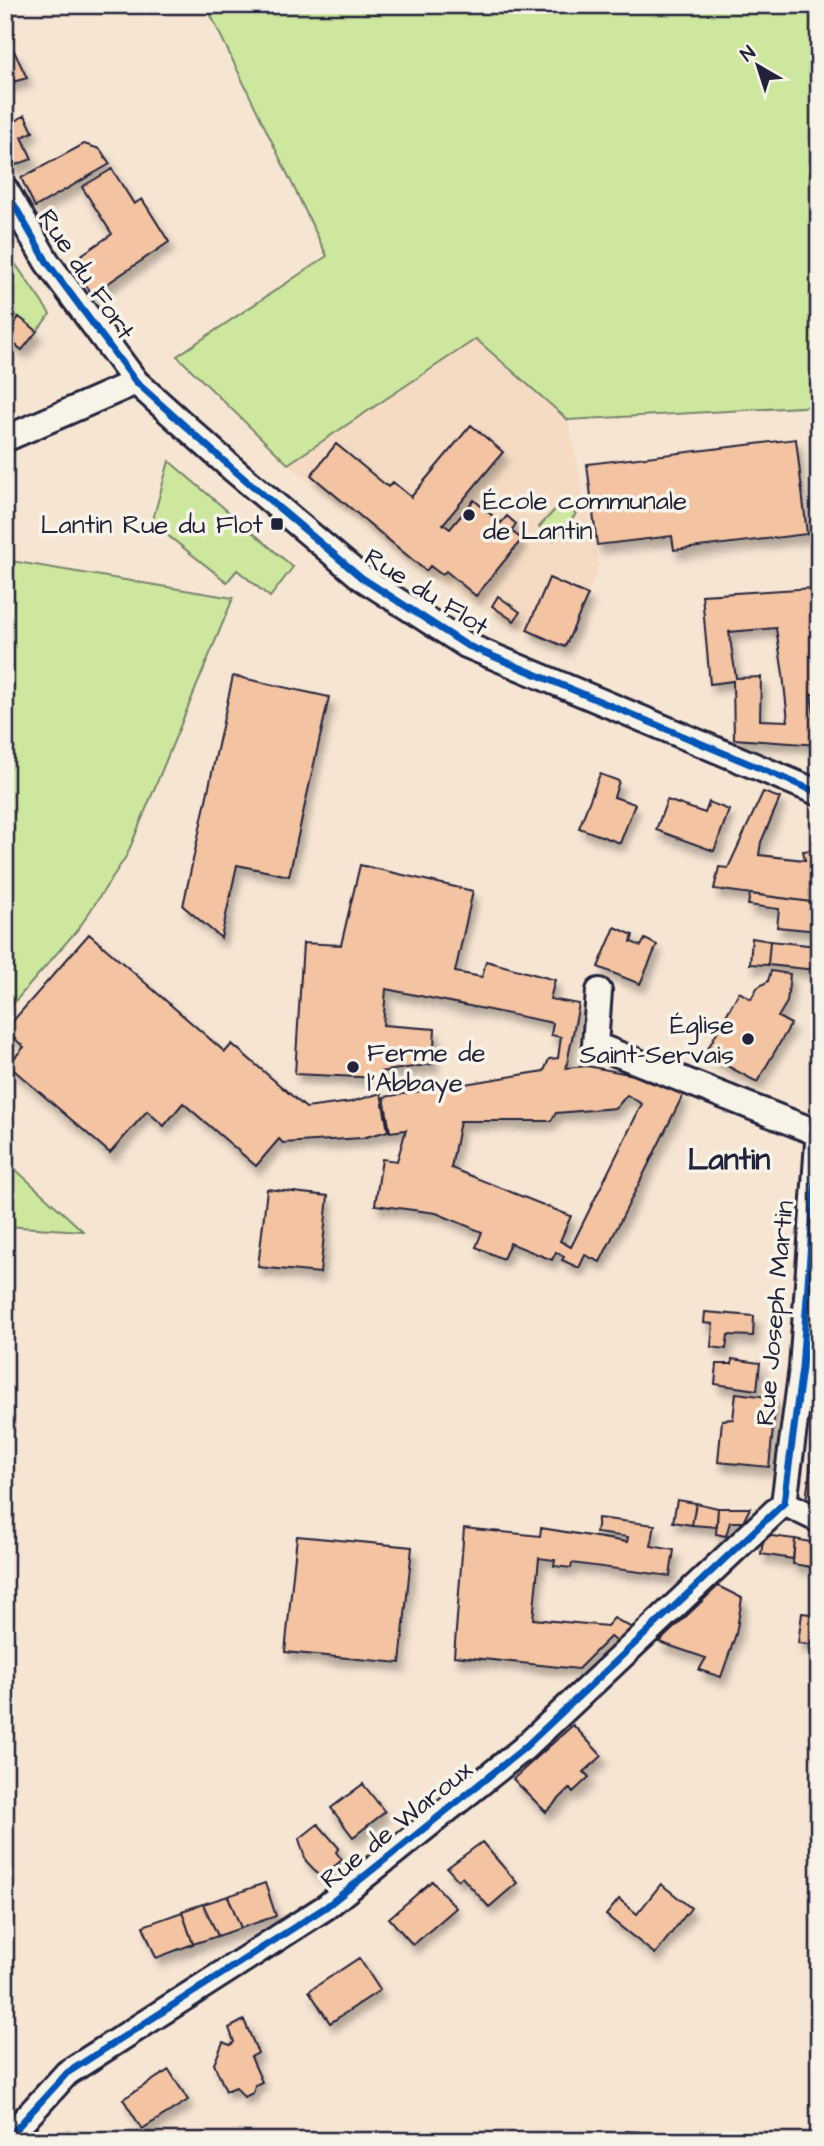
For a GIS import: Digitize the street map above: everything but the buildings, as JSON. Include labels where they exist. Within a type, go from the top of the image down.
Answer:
[{"type":"street","name":"Rue du Fort","points":[[5,189],[47,262],[136,382]]},
{"type":"street","points":[[5,439],[136,382]]},
{"type":"street","name":"Rue du Flot","points":[[136,382],[234,470],[362,578],[407,610],[466,645],[819,793]]},
{"type":"street","points":[[599,991],[595,1045],[818,1133]]},
{"type":"street","name":"Rue Joseph Martin","points":[[785,1503],[802,1368],[816,1218],[819,1128]]},
{"type":"street","points":[[785,1503],[819,1520]]},
{"type":"street","name":"Rue de Waroux","points":[[5,2141],[67,2074],[326,1907],[523,1749],[785,1503]]},
{"type":"shaded area","name":"École communale de Lantin","points":[[476,339],[568,420],[599,566],[565,649],[522,631],[415,569],[288,464]]},
{"type":"green space","points":[[206,5],[819,5],[819,406],[568,420],[476,339],[288,464],[177,356],[327,256]]},
{"type":"green space","points":[[5,249],[50,314],[37,331],[5,307]]},
{"type":"green space","points":[[169,461],[293,567],[270,597],[237,570],[227,582],[152,523]]},
{"type":"green space","points":[[562,502],[576,514],[554,540],[539,527]]},
{"type":"green space","points":[[5,560],[233,598],[127,855],[79,928],[5,1013]]},
{"type":"green space","points":[[5,1160],[83,1231],[5,1226]]},
{"type":"cycle path","points":[[5,189],[47,262],[136,382],[234,470],[362,578],[466,645],[819,793]]},
{"type":"cycle path","points":[[5,2141],[67,2073],[326,1907],[523,1749],[784,1503],[802,1368],[819,1128]]},
{"type":"place","name":"École communale de Lantin","points":[[469,515]]},
{"type":"place","name":"Lantin Rue du Flot","points":[[277,524]]},
{"type":"place","name":"Église Saint-Servais","points":[[748,1039]]},
{"type":"place","name":"Ferme de l'Abbaye","points":[[353,1067]]},
{"type":"district","name":"Lantin","points":[[729,1159]]}]
